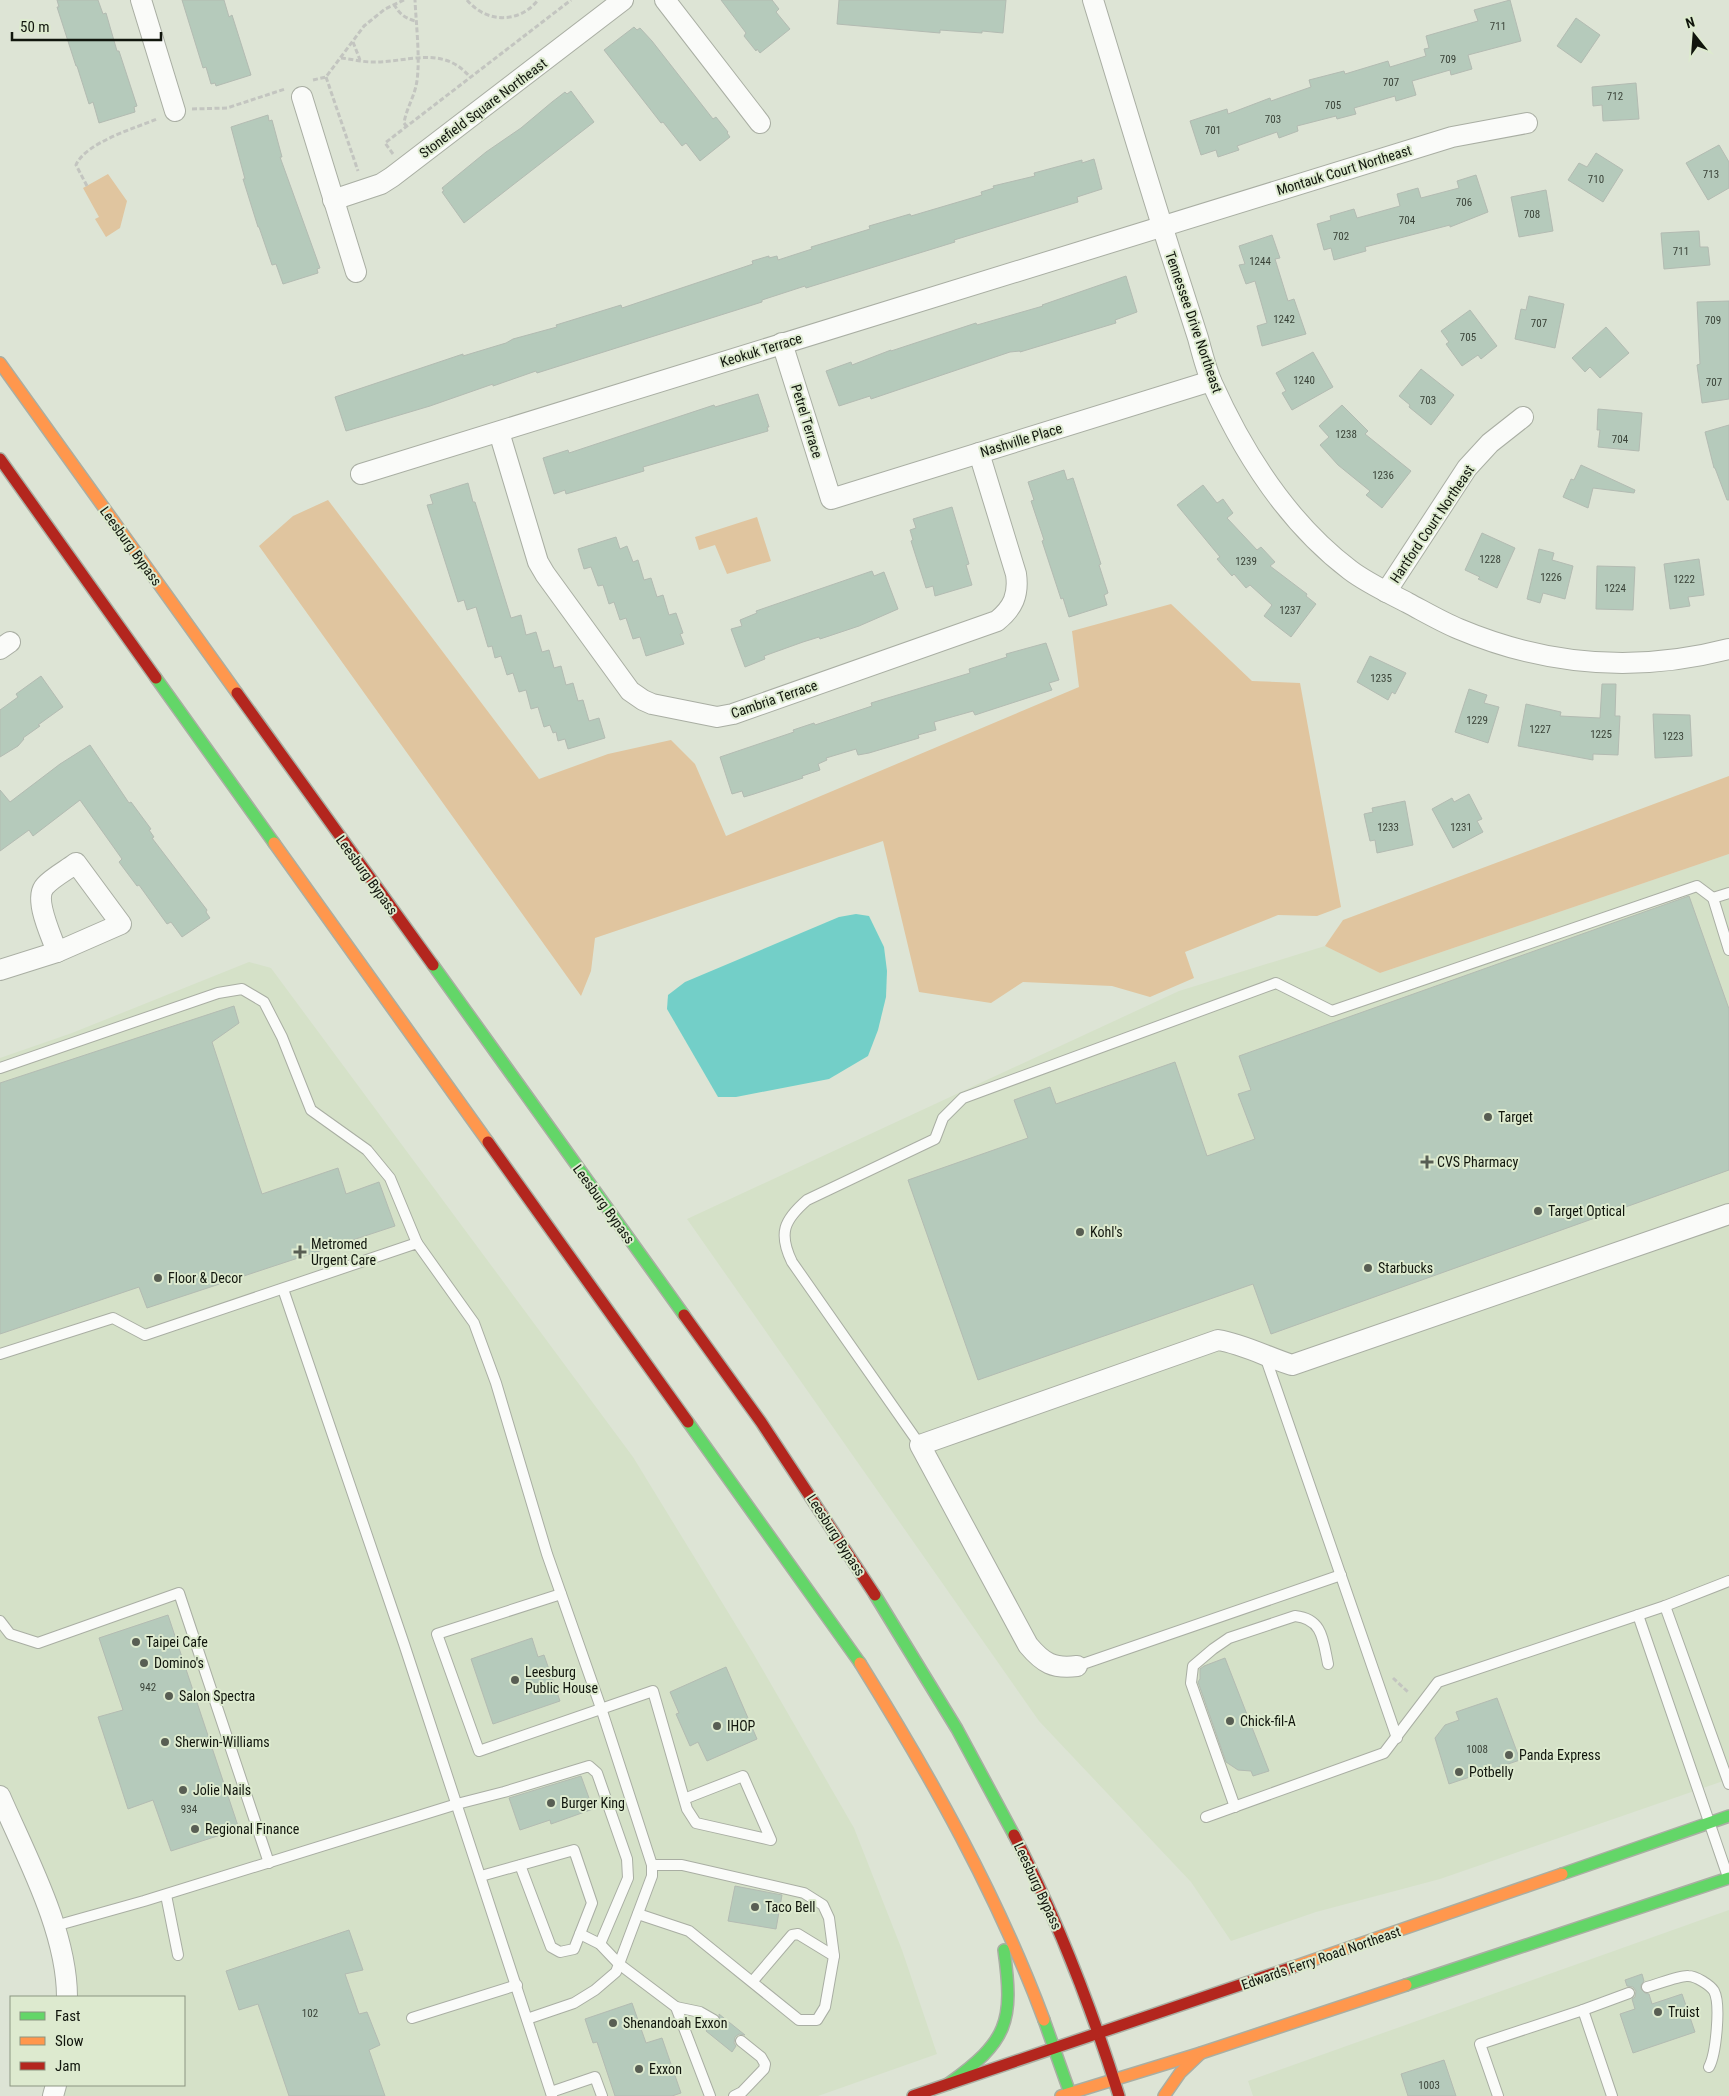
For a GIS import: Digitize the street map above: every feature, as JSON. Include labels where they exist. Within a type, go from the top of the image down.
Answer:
[{"type":"main road","name":"Leesburg Bypass","points":[[0,362],[761,1422],[805,1487],[936,1692],[1016,1838],[1056,1923],[1099,2033],[1120,2096]]},
{"type":"main road","points":[[0,459],[860,1663],[933,1784],[998,1909],[1054,2047],[1068,2095],[1729,1879]]},
{"type":"main road","name":"Edwards Ferry Road Northeast","points":[[912,2096],[1391,1934],[1729,1816]]},
{"type":"main road","points":[[948,2084],[974,2066],[987,2054],[1005,2028],[1008,2013],[1009,1986],[998,1909]]},
{"type":"main road","points":[[1164,2096],[1170,2084],[1182,2069],[1201,2053]]},
{"type":"street","points":[[141,0],[176,112]]},
{"type":"street","name":"Stonefield Square Northeast","points":[[333,200],[381,184],[392,177],[623,0]]},
{"type":"street","points":[[664,0],[760,123]]},
{"type":"street","name":"Tennessee Drive Northeast","points":[[1093,0],[1211,381],[1256,465],[1285,505],[1314,538],[1350,570],[1386,592],[1445,623],[1484,639],[1527,652],[1572,662],[1616,664],[1656,662],[1702,656],[1729,648]]},
{"type":"street","points":[[301,89],[356,272]]},
{"type":"street","name":"Montauk Court Northeast","points":[[1162,226],[1452,137],[1527,123]]},
{"type":"street","name":"Keokuk Terrace","points":[[361,474],[1162,226]]},
{"type":"street","name":"Petrel Terrace","points":[[782,343],[831,499]]},
{"type":"street","name":"Nashville Place","points":[[831,499],[1211,381]]},
{"type":"street","name":"Hartford Court Northeast","points":[[1386,592],[1467,468],[1490,443],[1523,417]]},
{"type":"street","name":"Cambria Terrace","points":[[499,432],[538,562],[630,691],[652,704],[717,716],[733,714],[997,620],[1008,612],[1018,588],[1016,574],[979,453]]},
{"type":"street","points":[[0,970],[57,952],[121,924],[76,863],[44,886],[40,895],[41,904],[57,952]]},
{"type":"street","points":[[1077,1666],[1062,1668],[1040,1660],[1028,1645],[920,1445],[1218,1340],[1233,1342],[1292,1365],[1729,1214]]},
{"type":"street","points":[[0,1796],[55,1926],[66,1968],[67,1996]]},
{"type":"lane","points":[[920,1445],[792,1262],[786,1248],[784,1229],[792,1213],[807,1200],[935,1139],[944,1118],[963,1098],[1276,983],[1332,1011],[1697,886],[1713,898],[1729,950]]},
{"type":"lane","points":[[1713,898],[1729,893]]},
{"type":"lane","points":[[0,1068],[218,993],[242,989],[264,1002],[282,1037],[311,1110],[367,1150],[390,1178],[417,1244],[474,1323],[496,1383],[546,1554],[601,1708],[652,1865],[652,1876],[616,1972],[595,1990],[574,2003],[528,2019]]},
{"type":"lane","points":[[0,1354],[113,1318],[145,1335],[417,1244]]},
{"type":"lane","points":[[283,1289],[457,1804],[552,2094],[595,2077],[602,2096]]},
{"type":"lane","points":[[1265,1356],[1397,1738]]},
{"type":"lane","points":[[1077,1666],[1341,1575]]},
{"type":"lane","points":[[1206,1817],[1384,1753],[1438,1682],[1665,1606],[1729,1581]]},
{"type":"lane","points":[[0,1621],[10,1634],[38,1643],[179,1593],[269,1863]]},
{"type":"lane","points":[[561,1594],[437,1634],[479,1751],[653,1691],[684,1799],[687,1809],[696,1823],[771,1840],[743,1776],[684,1799]]},
{"type":"lane","points":[[1665,1606],[1729,1784]]},
{"type":"lane","points":[[1638,1615],[1729,1879]]},
{"type":"lane","points":[[1235,1807],[1193,1691],[1191,1683],[1193,1666],[1212,1649],[1229,1638],[1295,1616],[1305,1617],[1317,1625],[1328,1664]]},
{"type":"lane","points":[[55,1926],[166,1895],[457,1804],[589,1766],[597,1773],[627,1859],[628,1878],[600,1944]]},
{"type":"lane","points":[[481,1876],[520,1865],[574,1850],[592,1903],[574,1949],[560,1952],[551,1948],[520,1865]]},
{"type":"lane","points":[[638,1914],[689,1931],[799,2020],[817,2020],[825,2007],[834,1956],[829,1918],[823,1905],[804,1893],[682,1865],[652,1865]]},
{"type":"lane","points":[[166,1895],[178,1955]]},
{"type":"lane","points":[[580,1934],[600,1944],[619,1964],[676,2007],[700,2012],[714,2020]]},
{"type":"lane","points":[[752,1982],[792,1935],[798,1934],[834,1956]]},
{"type":"lane","points":[[1647,1987],[1688,1976],[1703,1981],[1713,1990],[1717,2001],[1716,2047],[1708,2067]]},
{"type":"lane","points":[[412,2018],[517,1986]]},
{"type":"lane","points":[[1498,2096],[1480,2044],[1630,1993]]},
{"type":"lane","points":[[676,2007],[710,2096]]},
{"type":"lane","points":[[1582,2010],[1612,2096]]},
{"type":"lane","points":[[734,2096],[742,2092],[764,2068],[765,2064],[761,2057],[740,2041]]},
{"type":"path","points":[[87,186],[76,165],[79,157],[96,145],[176,112],[227,108],[301,89],[326,76],[364,26],[394,4],[404,0]]},
{"type":"path","points":[[407,127],[404,123],[405,114],[416,87],[418,74],[415,0]]},
{"type":"path","points":[[467,0],[472,6],[488,17],[508,18],[522,14],[538,0]]},
{"type":"path","points":[[388,161],[395,156],[385,143],[572,0]]},
{"type":"path","points":[[394,4],[398,12],[407,19],[416,21]]},
{"type":"path","points":[[352,41],[360,60]]},
{"type":"path","points":[[340,58],[372,62],[416,56],[434,58],[460,66],[471,77]]},
{"type":"path","points":[[326,76],[359,174]]},
{"type":"path","points":[[327,179],[344,174],[352,176],[366,171]]},
{"type":"shaded area","points":[[108,174],[127,201],[120,228],[106,237],[95,219],[99,217],[83,188]]},
{"type":"shaded area","points":[[328,500],[539,779],[608,754],[671,740],[695,764],[726,836],[1079,687],[1072,631],[1171,604],[1252,681],[1300,683],[1341,907],[1317,916],[1278,915],[1185,952],[1194,978],[1150,997],[1112,986],[1023,982],[991,1003],[919,992],[883,841],[595,938],[591,971],[581,996],[259,546],[293,516]]},
{"type":"shaded area","points":[[757,517],[771,561],[727,574],[715,545],[699,550],[695,537]]},
{"type":"shaded area","points":[[1729,776],[1729,854],[1380,973],[1325,946],[1343,920]]},
{"type":"shaded area","points":[[1729,854],[1729,1779],[1440,1879],[1316,1912],[1231,1941],[1191,1882],[1039,1721],[687,1219],[1179,991],[1325,946],[1380,973]]},
{"type":"shaded area","points":[[249,962],[271,968],[633,1457],[753,1653],[854,1828],[902,1950],[937,2054],[818,2096],[53,2096],[56,2086],[185,2086],[185,1996],[67,1996],[0,1796],[0,1058],[72,1033]]},
{"type":"shaded area","points":[[1729,1910],[1729,2096],[1253,2096],[1248,2081]]},
{"type":"water","points":[[856,914],[869,916],[884,947],[887,971],[886,997],[878,1030],[868,1056],[829,1079],[736,1097],[718,1097],[667,1009],[668,995],[685,982],[839,917]]},
{"type":"building","points":[[57,0],[98,0],[103,14],[106,13],[117,51],[119,51],[137,106],[134,107],[135,112],[99,123],[93,102],[89,104],[76,66],[57,7],[59,7]]},
{"type":"building","points":[[182,0],[224,0],[229,17],[232,15],[251,75],[216,86],[215,83],[211,84],[206,67],[203,68]]},
{"type":"building","points":[[721,0],[772,0],[779,9],[776,12],[790,29],[760,53],[757,49],[756,51],[744,36],[746,33]]},
{"type":"building","points":[[839,0],[1006,0],[1003,33],[940,30],[940,33],[837,24]]},
{"type":"building","points":[[1510,0],[1521,41],[1468,55],[1472,69],[1451,75],[1450,70],[1412,81],[1416,95],[1396,101],[1395,96],[1354,108],[1356,114],[1337,119],[1336,116],[1297,126],[1298,131],[1279,138],[1277,132],[1237,146],[1239,150],[1218,157],[1216,150],[1201,155],[1190,121],[1227,109],[1228,114],[1270,98],[1271,101],[1311,87],[1309,80],[1344,71],[1345,74],[1388,61],[1390,67],[1426,56],[1424,49],[1429,48],[1426,36],[1478,21],[1474,10]]},
{"type":"building","points":[[1576,18],[1600,35],[1581,63],[1557,46]]},
{"type":"building","points":[[634,27],[637,30],[640,28],[652,41],[713,119],[716,117],[728,132],[730,137],[700,161],[686,143],[682,146],[663,122],[661,123],[604,50]]},
{"type":"building","points":[[1636,83],[1639,119],[1603,121],[1602,105],[1593,106],[1592,87]]},
{"type":"building","points":[[571,91],[594,122],[464,223],[442,192],[444,191],[442,188],[565,92],[567,94]]},
{"type":"building","points":[[268,115],[269,121],[272,120],[282,157],[280,157],[320,268],[317,269],[318,273],[283,284],[276,264],[272,265],[258,227],[243,179],[245,179],[231,127]]},
{"type":"building","points":[[1719,145],[1729,162],[1729,188],[1708,200],[1686,163]]},
{"type":"building","points":[[1596,153],[1623,170],[1603,202],[1568,180],[1579,163],[1587,167]]},
{"type":"building","points":[[1094,159],[1102,189],[1077,197],[1078,202],[806,288],[805,286],[762,300],[762,302],[537,373],[536,371],[493,386],[493,384],[430,406],[346,431],[335,397],[463,354],[463,356],[506,343],[513,339],[557,327],[556,325],[621,305],[622,308],[753,264],[752,261],[769,256],[769,258],[777,256],[778,260],[812,249],[811,247],[870,229],[869,226],[982,195],[981,192],[994,188],[993,186],[1035,176],[1034,173],[1082,160],[1082,163]]},
{"type":"building","points":[[1476,175],[1488,212],[1450,227],[1450,225],[1365,247],[1366,251],[1334,260],[1331,248],[1324,250],[1317,224],[1331,220],[1330,216],[1354,209],[1357,218],[1400,206],[1397,194],[1418,188],[1421,198],[1459,188],[1457,181]]},
{"type":"building","points":[[1546,190],[1553,231],[1519,237],[1511,197]]},
{"type":"building","points":[[1699,231],[1700,247],[1708,247],[1710,265],[1664,269],[1661,233]]},
{"type":"building","points":[[1272,235],[1280,258],[1275,259],[1288,301],[1294,299],[1306,334],[1262,346],[1257,326],[1267,323],[1255,281],[1246,284],[1239,265],[1245,264],[1239,246]]},
{"type":"building","points":[[1126,276],[1137,312],[1115,320],[1116,323],[1020,352],[1010,352],[871,399],[870,396],[839,406],[826,371],[851,362],[852,365],[891,350],[976,323],[977,325],[1043,306]]},
{"type":"building","points":[[1529,296],[1564,304],[1555,348],[1515,339],[1521,309],[1526,310]]},
{"type":"building","points":[[1729,301],[1729,399],[1702,403],[1697,365],[1700,364],[1697,302]]},
{"type":"building","points":[[1470,310],[1497,346],[1481,359],[1478,355],[1462,366],[1446,344],[1449,342],[1441,331]]},
{"type":"building","points":[[1606,327],[1629,353],[1600,378],[1590,367],[1585,372],[1572,358]]},
{"type":"building","points":[[1313,352],[1333,387],[1292,410],[1282,393],[1286,391],[1276,373]]},
{"type":"building","points":[[1421,369],[1454,395],[1431,425],[1399,396]]},
{"type":"building","points":[[758,394],[769,427],[767,427],[768,431],[643,467],[644,471],[590,487],[566,494],[565,490],[554,494],[543,458],[568,450],[569,453],[714,405],[715,407]]},
{"type":"building","points":[[1342,405],[1368,431],[1365,434],[1411,471],[1382,508],[1366,495],[1370,491],[1338,465],[1320,445],[1329,437],[1319,426]]},
{"type":"building","points":[[1598,409],[1642,413],[1639,451],[1598,447],[1600,430],[1597,430]]},
{"type":"building","points":[[1729,425],[1729,500],[1727,500],[1714,468],[1705,432]]},
{"type":"building","points":[[1581,465],[1635,490],[1634,493],[1593,488],[1588,508],[1563,497],[1571,479],[1574,480]]},
{"type":"building","points":[[1064,470],[1067,480],[1073,478],[1101,564],[1099,565],[1108,593],[1104,595],[1107,605],[1069,617],[1063,598],[1061,599],[1042,541],[1044,540],[1031,501],[1034,500],[1028,482]]},
{"type":"building","points":[[468,483],[511,618],[521,615],[526,635],[536,632],[542,652],[549,650],[554,668],[561,666],[566,685],[573,683],[578,701],[583,700],[589,721],[599,718],[605,738],[568,749],[565,739],[558,741],[556,732],[553,733],[550,725],[544,727],[538,707],[531,709],[526,690],[519,692],[513,673],[507,675],[501,656],[495,658],[492,646],[488,647],[476,607],[467,610],[464,600],[458,602],[427,505],[433,504],[430,495]]},
{"type":"building","points":[[1203,485],[1217,503],[1223,499],[1233,513],[1227,518],[1257,550],[1261,547],[1275,562],[1270,566],[1307,594],[1306,596],[1316,604],[1291,637],[1264,616],[1272,605],[1250,585],[1246,588],[1234,574],[1232,576],[1217,559],[1220,557],[1177,505]]},
{"type":"building","points":[[952,507],[969,564],[966,565],[972,585],[935,596],[933,586],[926,588],[911,541],[913,540],[910,530],[916,528],[913,519]]},
{"type":"building","points":[[1482,533],[1515,548],[1497,588],[1465,570]]},
{"type":"building","points":[[616,537],[620,549],[627,546],[633,562],[638,560],[644,580],[651,578],[657,597],[663,595],[669,615],[676,613],[683,633],[680,634],[684,644],[646,656],[640,637],[633,639],[626,618],[620,620],[614,602],[609,604],[603,585],[598,586],[591,567],[584,569],[578,549]]},
{"type":"building","points":[[1539,549],[1554,553],[1552,560],[1573,566],[1565,599],[1543,593],[1540,603],[1527,599]]},
{"type":"building","points":[[1699,559],[1704,595],[1688,597],[1690,606],[1670,609],[1664,564]]},
{"type":"building","points":[[1597,566],[1635,567],[1633,610],[1596,609]]},
{"type":"building","points":[[872,571],[874,576],[884,572],[898,609],[859,626],[820,639],[819,637],[803,642],[764,656],[765,659],[745,667],[731,629],[742,626],[740,620],[757,613],[756,611]]},
{"type":"building","points":[[1046,643],[1059,680],[1049,683],[1052,690],[975,715],[973,711],[934,722],[936,730],[918,735],[919,738],[869,753],[858,755],[856,749],[826,758],[827,760],[818,764],[820,770],[802,776],[803,778],[754,794],[744,797],[742,791],[732,794],[720,757],[794,732],[793,730],[814,723],[815,725],[872,706],[871,703],[970,673],[969,669],[1007,657],[1006,654]]},
{"type":"building","points":[[1370,656],[1406,673],[1395,694],[1392,692],[1388,700],[1357,682]]},
{"type":"building","points":[[41,676],[63,707],[23,738],[18,746],[0,757],[0,710],[18,697],[16,694]]},
{"type":"building","points":[[1602,684],[1616,684],[1615,716],[1620,716],[1618,755],[1593,754],[1593,760],[1518,746],[1526,704],[1561,712],[1560,716],[1600,718]]},
{"type":"building","points":[[1469,689],[1487,695],[1484,703],[1499,707],[1488,743],[1455,732]]},
{"type":"building","points":[[1653,714],[1690,715],[1692,756],[1655,758]]},
{"type":"building","points":[[90,745],[129,803],[131,802],[151,829],[149,830],[154,837],[152,838],[207,910],[206,912],[210,918],[182,937],[171,922],[167,924],[139,885],[137,886],[119,862],[122,859],[80,800],[33,836],[29,830],[0,851],[0,790],[10,802],[60,764]]},
{"type":"building","points":[[1469,794],[1482,819],[1477,821],[1483,832],[1453,848],[1432,809],[1452,798],[1454,802]]},
{"type":"building","points":[[1405,801],[1413,845],[1377,853],[1375,840],[1370,841],[1364,814],[1373,812],[1372,808]]},
{"type":"building","name":"Target","points":[[1689,896],[1729,1009],[1729,1170],[1271,1334],[1253,1284],[978,1380],[908,1180],[1028,1138],[1014,1100],[1050,1087],[1056,1104],[1175,1062],[1207,1156],[1255,1139],[1238,1094],[1251,1090],[1239,1056]]},
{"type":"building","points":[[234,1006],[239,1023],[212,1042],[262,1194],[338,1168],[346,1194],[379,1182],[395,1226],[147,1308],[139,1287],[0,1334],[0,1083]]},
{"type":"building","points":[[168,1615],[239,1829],[171,1851],[153,1800],[128,1809],[98,1717],[123,1710],[99,1638]]},
{"type":"building","name":"Leesburg Public House","points":[[532,1638],[538,1657],[544,1655],[560,1701],[493,1724],[471,1659]]},
{"type":"building","name":"Chick-fil-A","points":[[1225,1658],[1269,1771],[1253,1776],[1251,1771],[1238,1770],[1226,1762],[1198,1682],[1200,1679],[1200,1669]]},
{"type":"building","name":"IHOP","points":[[726,1667],[757,1739],[707,1761],[698,1742],[690,1746],[676,1714],[679,1713],[670,1692]]},
{"type":"building","points":[[1497,1698],[1520,1760],[1449,1784],[1435,1738],[1445,1725],[1459,1720],[1456,1712]]},
{"type":"building","name":"Burger King","points":[[581,1776],[593,1809],[551,1824],[550,1820],[520,1830],[509,1798]]},
{"type":"building","name":"Taco Bell","points":[[735,1886],[782,1895],[776,1929],[728,1921]]},
{"type":"building","points":[[349,1930],[363,1970],[345,1974],[359,2014],[367,2012],[380,2045],[369,2050],[385,2096],[289,2096],[258,2004],[239,2010],[226,1971]]},
{"type":"building","name":"Truist","points":[[1642,1974],[1644,1981],[1641,1989],[1649,1994],[1652,2004],[1682,1994],[1695,2032],[1633,2053],[1620,2014],[1635,2009],[1632,1999],[1635,1997],[1636,1991],[1633,1987],[1627,1986],[1625,1980]]},
{"type":"building","name":"Exxon","points":[[632,2003],[646,2043],[662,2038],[681,2093],[672,2096],[615,2096],[597,2042],[593,2043],[585,2019]]},
{"type":"building","points":[[719,2014],[745,2035],[739,2034],[735,2037],[734,2043],[736,2046],[732,2052],[706,2031],[710,2026],[715,2027],[720,2024]]},
{"type":"building","points":[[1444,2060],[1456,2096],[1408,2096],[1401,2074]]},
{"type":"traffic: fast","points":[[156,678],[274,843]]},
{"type":"traffic: fast","points":[[433,965],[684,1315]]},
{"type":"traffic: fast","points":[[688,1422],[860,1663]]},
{"type":"traffic: fast","points":[[875,1595],[957,1729],[1014,1835]]},
{"type":"traffic: fast","points":[[1562,1874],[1729,1816]]},
{"type":"traffic: fast","points":[[1406,1985],[1729,1878]]},
{"type":"traffic: fast","points":[[948,2084],[983,2055],[995,2042],[1002,2028],[1008,1995],[1004,1950]]},
{"type":"traffic: fast","points":[[1044,2020],[1071,2096]]},
{"type":"traffic: slow","points":[[0,363],[237,693]]},
{"type":"traffic: slow","points":[[274,843],[488,1142]]},
{"type":"traffic: slow","points":[[860,1663],[912,1749],[961,1837],[1026,1973],[1044,2020]]},
{"type":"traffic: slow","points":[[1293,1967],[1562,1874]]},
{"type":"traffic: slow","points":[[1061,2096],[1201,2053],[1406,1985]]},
{"type":"traffic: slow","points":[[1164,2096],[1180,2073],[1201,2053]]},
{"type":"traffic: jam","points":[[0,459],[156,678]]},
{"type":"traffic: jam","points":[[237,693],[433,965]]},
{"type":"traffic: jam","points":[[488,1142],[688,1422]]},
{"type":"traffic: jam","points":[[684,1315],[761,1422],[875,1595]]},
{"type":"traffic: jam","points":[[1014,1835],[1045,1899],[1072,1963],[1097,2029],[1119,2096]]},
{"type":"traffic: jam","points":[[913,2096],[1293,1967]]},
{"type":"place","name":"Target","points":[[1488,1117]]},
{"type":"place","name":"CVS Pharmacy","points":[[1427,1162]]},
{"type":"place","name":"Target Optical","points":[[1538,1211]]},
{"type":"place","name":"Kohl's","points":[[1080,1232]]},
{"type":"place","name":"Metromed Urgent Care","points":[[300,1252]]},
{"type":"place","name":"Starbucks","points":[[1368,1268]]},
{"type":"place","name":"Floor & Decor","points":[[158,1278]]},
{"type":"place","name":"Taipei Cafe","points":[[136,1642]]},
{"type":"place","name":"Domino's","points":[[144,1663]]},
{"type":"place","name":"Leesburg Public House","points":[[515,1680]]},
{"type":"place","name":"Salon Spectra","points":[[169,1696]]},
{"type":"place","name":"Chick-fil-A","points":[[1230,1721]]},
{"type":"place","name":"IHOP","points":[[717,1726]]},
{"type":"place","name":"Sherwin-Williams","points":[[165,1742]]},
{"type":"place","name":"Panda Express","points":[[1509,1755]]},
{"type":"place","name":"Potbelly","points":[[1459,1772]]},
{"type":"place","name":"Jolie Nails","points":[[183,1790]]},
{"type":"place","name":"Burger King","points":[[551,1803]]},
{"type":"place","name":"Regional Finance","points":[[195,1829]]},
{"type":"place","name":"Taco Bell","points":[[755,1907]]},
{"type":"place","name":"Truist","points":[[1658,2012]]},
{"type":"place","name":"Shenandoah Exxon","points":[[613,2023]]},
{"type":"place","name":"Exxon","points":[[639,2069]]}]
